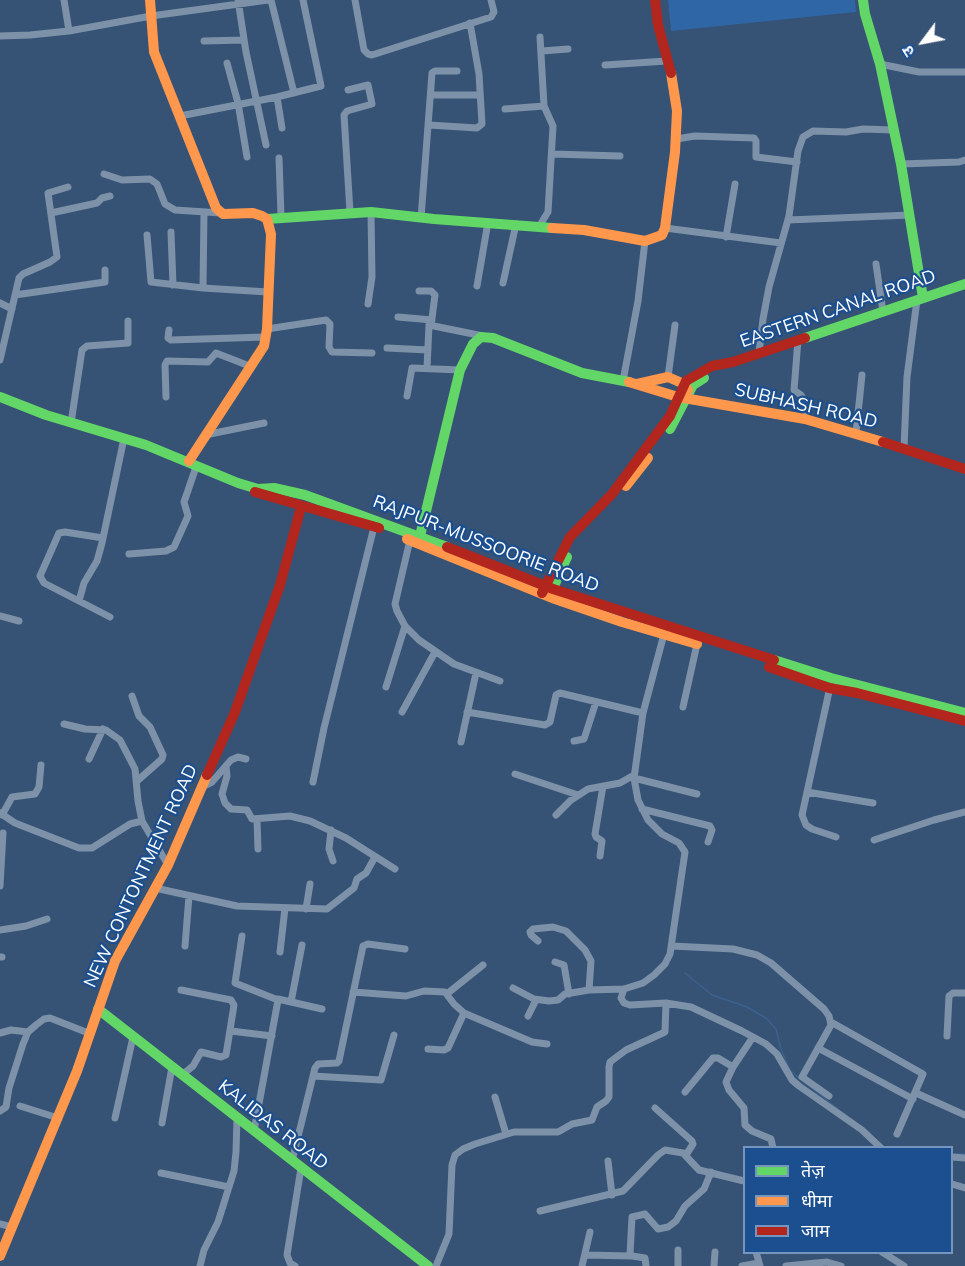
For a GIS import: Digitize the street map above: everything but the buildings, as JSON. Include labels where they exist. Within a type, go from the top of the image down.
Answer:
[{"type":"street","points":[[64,0],[69,31]]},
{"type":"street","points":[[150,0],[154,52],[216,208],[221,213]]},
{"type":"street","points":[[0,36],[69,31],[238,2],[269,0],[294,93]]},
{"type":"street","points":[[180,116],[321,86],[303,0]]},
{"type":"street","points":[[355,0],[364,50],[372,55],[494,15],[491,0]]},
{"type":"street","points":[[104,174],[122,180],[150,179],[157,184],[161,197],[168,207],[181,211],[253,213],[267,219],[281,216],[371,212],[421,218],[540,225],[645,241],[662,235],[665,228],[676,139],[677,111],[674,86],[658,25],[655,0]]},
{"type":"street","points":[[863,0],[880,64],[901,164],[910,215],[920,299],[907,377],[904,448]]},
{"type":"street","points":[[238,2],[266,145]]},
{"type":"street","points":[[429,126],[480,127],[482,124],[475,46],[470,23]]},
{"type":"street","points":[[540,37],[544,106],[553,126],[548,212],[540,225]]},
{"type":"street","points":[[204,41],[244,40]]},
{"type":"street","points":[[542,51],[568,49]]},
{"type":"street","points":[[605,65],[667,61]]},
{"type":"street","points":[[227,63],[238,103],[247,157]]},
{"type":"street","points":[[880,64],[919,72],[965,72]]},
{"type":"street","points":[[421,218],[433,72],[457,71]]},
{"type":"street","points":[[348,90],[368,85],[372,104],[347,111],[344,115],[350,212]]},
{"type":"street","points":[[431,95],[480,95]]},
{"type":"street","points":[[277,97],[282,128]]},
{"type":"street","points":[[505,109],[544,106]]},
{"type":"street","points":[[759,353],[763,319],[788,220],[803,137],[813,131],[893,130]]},
{"type":"street","points":[[676,139],[695,136],[754,138],[756,157],[797,162]]},
{"type":"street","points":[[553,154],[620,156]]},
{"type":"street","points":[[279,158],[281,216]]},
{"type":"street","points":[[901,164],[965,160]]},
{"type":"street","points":[[726,237],[735,184]]},
{"type":"street","points":[[0,360],[21,276],[57,257],[48,193],[69,187]]},
{"type":"street","points":[[51,213],[97,203],[110,196]]},
{"type":"street","points":[[368,304],[372,277],[371,212]]},
{"type":"street","points":[[203,288],[204,213]]},
{"type":"street","points":[[788,220],[910,215]]},
{"type":"street","points":[[129,554],[166,551],[174,548],[188,516],[184,502],[192,466],[204,436],[264,346],[267,333],[272,244],[267,219]]},
{"type":"street","points":[[477,286],[488,222]]},
{"type":"street","points":[[502,283],[516,224]]},
{"type":"street","points":[[665,228],[781,243]]},
{"type":"street","points":[[171,232],[173,285]]},
{"type":"street","points":[[147,235],[150,280],[153,283],[268,292]]},
{"type":"street","points":[[623,381],[639,291],[645,241]]},
{"type":"street","points":[[876,264],[883,312]]},
{"type":"street","points":[[15,295],[105,282],[105,270]]},
{"type":"street","name":"EASTERN CANAL ROAD","points":[[684,392],[712,366],[759,353],[965,284]]},
{"type":"street","points":[[419,291],[431,291],[435,295],[430,322],[427,368]]},
{"type":"street","points":[[0,303],[12,309]]},
{"type":"street","points":[[398,317],[430,322],[488,337]]},
{"type":"street","points":[[169,330],[168,338],[171,340],[267,333],[326,320],[330,324],[329,347],[332,352],[372,353]]},
{"type":"street","points":[[70,423],[82,350],[87,346],[128,343],[128,321]]},
{"type":"street","points":[[668,376],[675,325]]},
{"type":"street","points":[[488,337],[481,337],[476,341],[460,370],[415,538],[396,597],[397,611],[405,626],[435,652],[454,664],[500,681]]},
{"type":"street","name":"SUBHASH ROAD","points":[[488,337],[566,369],[805,419],[856,433],[965,469]]},
{"type":"street","points":[[798,340],[794,390],[801,395],[807,405],[805,419]]},
{"type":"street","points":[[387,348],[428,350]]},
{"type":"street","points":[[166,398],[165,364],[168,361],[208,362],[216,353],[252,367]]},
{"type":"street","points":[[407,396],[410,370],[414,368],[460,370]]},
{"type":"street","points":[[856,433],[862,375]]},
{"type":"street","name":"SUBHASH ROAD","points":[[637,384],[668,376],[684,392]]},
{"type":"street","points":[[548,591],[570,537],[612,494],[670,416],[684,392]]},
{"type":"street","name":"RAJPUR-MUSSOORIE ROAD","points":[[0,397],[70,423],[146,445],[192,466]]},
{"type":"street","name":"RAJPUR-MUSSOORIE ROAD","points":[[0,402],[60,427],[123,443],[258,489],[274,488],[304,503],[374,527],[415,538]]},
{"type":"street","points":[[204,436],[264,423]]},
{"type":"street","points":[[80,601],[84,583],[97,561],[123,443]]},
{"type":"street","name":"RAJPUR-MUSSOORIE ROAD","points":[[304,503],[415,538],[622,622],[773,668],[965,713]]},
{"type":"street","name":"NEW CONTONTMENT ROAD","points":[[0,1256],[91,1034],[115,961],[168,865],[245,686],[280,585],[298,519],[306,512],[304,503]]},
{"type":"street","points":[[313,782],[324,728],[374,527]]},
{"type":"street","points":[[103,538],[65,532],[59,534],[40,573],[44,583],[110,617]]},
{"type":"street","name":"RAJPUR-MUSSOORIE ROAD","points":[[548,591],[857,693],[965,721]]},
{"type":"street","points":[[0,616],[19,621]]},
{"type":"street","points":[[386,687],[405,626]]},
{"type":"street","points":[[513,988],[536,1000],[554,1001],[569,994],[589,990],[624,989],[643,983],[661,970],[670,954],[685,852],[679,843],[655,828],[642,809],[635,792],[634,777],[643,713],[664,634]]},
{"type":"street","points":[[683,707],[697,644]]},
{"type":"street","points":[[402,712],[435,652]]},
{"type":"street","points":[[461,742],[476,673]]},
{"type":"street","points":[[830,683],[802,815],[806,825],[812,829],[836,837]]},
{"type":"street","points":[[467,712],[545,725],[550,722],[558,693],[643,713]]},
{"type":"street","points":[[132,696],[138,716],[150,727],[163,755],[162,759],[137,781]]},
{"type":"street","points":[[574,741],[584,740],[596,702]]},
{"type":"street","points":[[64,724],[84,729],[103,729],[111,733],[123,745],[133,764],[142,821],[168,865]]},
{"type":"street","points":[[88,759],[103,729]]},
{"type":"street","points":[[200,788],[212,782],[234,758],[246,759]]},
{"type":"street","points":[[41,765],[39,787],[35,794],[12,797],[1,814],[15,823],[72,846],[87,848],[98,845],[130,824],[142,821]]},
{"type":"street","points":[[226,766],[227,773],[222,789],[223,799],[231,809],[252,816],[295,816],[331,830],[395,870]]},
{"type":"street","points":[[515,774],[578,795]]},
{"type":"street","points":[[556,815],[564,805],[588,789],[620,783],[634,777],[697,794]]},
{"type":"street","points":[[600,856],[602,842],[595,834],[603,786]]},
{"type":"street","points":[[807,792],[873,803]]},
{"type":"street","points":[[642,809],[710,826],[712,830],[708,842]]},
{"type":"street","points":[[874,840],[965,812]]},
{"type":"street","points":[[252,816],[258,849]]},
{"type":"street","points":[[0,886],[2,833],[15,823]]},
{"type":"street","points":[[331,830],[329,849],[333,861]]},
{"type":"street","points":[[155,888],[237,906],[306,909],[332,907],[354,888],[357,879],[366,873],[375,856]]},
{"type":"street","points":[[306,909],[310,884]]},
{"type":"street","points":[[185,946],[189,896]]},
{"type":"street","points":[[280,952],[285,908]]},
{"type":"street","points":[[0,930],[26,926],[47,919]]},
{"type":"street","points":[[538,941],[530,932],[537,928],[558,928],[569,934],[585,950],[591,962],[589,990]]},
{"type":"street","points":[[242,936],[235,983],[278,999],[322,1009]]},
{"type":"street","points":[[291,1002],[302,945]]},
{"type":"street","points":[[292,1161],[318,1064],[339,1061],[364,945],[405,949]]},
{"type":"street","points":[[672,946],[733,949],[764,958],[824,1009],[831,1022],[922,1073],[923,1076],[897,1134]]},
{"type":"street","points":[[555,962],[564,965],[569,994]]},
{"type":"street","points":[[448,993],[483,965]]},
{"type":"street","points":[[624,989],[621,998],[624,1003],[684,1005],[753,1037],[772,1049],[792,1080],[862,1130],[879,1146]]},
{"type":"street","points":[[181,990],[233,1001],[234,1005],[226,1056],[201,1052],[193,1066],[182,1075]]},
{"type":"street","points":[[353,992],[403,996],[424,991],[441,991],[448,993],[454,1004],[464,1013],[532,1042],[547,1044]]},
{"type":"street","points":[[947,1036],[949,996],[953,993],[965,993]]},
{"type":"street","points":[[254,1131],[278,999]]},
{"type":"street","points":[[528,1016],[536,1000]]},
{"type":"street","points":[[436,1266],[449,1234],[455,1155],[463,1149],[506,1134],[522,1131],[558,1132],[570,1125],[592,1120],[597,1107],[609,1096],[610,1062],[626,1050],[665,1032],[666,1003]]},
{"type":"street","name":"KALIDAS ROAD","points":[[98,1009],[428,1266]]},
{"type":"street","points":[[428,1049],[448,1048],[464,1013]]},
{"type":"street","points":[[0,1111],[6,1107],[12,1077],[28,1032],[40,1021],[50,1018],[91,1034]]},
{"type":"street","points":[[829,1096],[802,1077],[831,1022]]},
{"type":"street","points":[[0,1033],[10,1030],[28,1032]]},
{"type":"street","points":[[231,1030],[272,1036]]},
{"type":"street","points":[[313,1076],[381,1080],[393,1035]]},
{"type":"street","points":[[115,1118],[133,1037]]},
{"type":"street","points":[[753,1037],[726,1082],[729,1090],[744,1108],[745,1125],[752,1131],[771,1139],[773,1146]]},
{"type":"street","points":[[818,1048],[914,1096],[965,1115]]},
{"type":"street","points":[[686,1092],[713,1058],[718,1058],[733,1067]]},
{"type":"street","points":[[162,1123],[172,1067]]},
{"type":"street","points":[[495,1097],[506,1134]]},
{"type":"street","points":[[20,1106],[58,1118]]},
{"type":"street","points":[[655,1107],[692,1141],[693,1144],[686,1155]]},
{"type":"street","points":[[200,1266],[204,1250],[218,1222],[236,1161],[237,1118]]},
{"type":"street","points":[[540,1211],[612,1195],[627,1189],[661,1152],[668,1150],[686,1155],[696,1168],[743,1181]]},
{"type":"street","points":[[608,1161],[612,1195]]},
{"type":"street","points":[[295,1266],[290,1263],[287,1255],[301,1168]]},
{"type":"street","points":[[632,1256],[630,1254],[632,1217],[645,1214],[658,1229],[668,1227],[676,1221],[685,1206],[704,1189],[711,1172]]},
{"type":"street","points":[[161,1173],[229,1187]]},
{"type":"street","points":[[0,1224],[12,1227]]},
{"type":"street","points":[[582,1266],[590,1232]]},
{"type":"street","points":[[678,1250],[678,1266]]},
{"type":"street","points":[[714,1266],[715,1252]]},
{"type":"street","points":[[885,1254],[904,1266]]},
{"type":"street","points":[[585,1255],[644,1257],[646,1266]]},
{"type":"street","points":[[786,1266],[827,1262],[842,1266]]},
{"type":"street","points":[[742,1266],[760,1264]]},
{"type":"shaded area","points":[[668,0],[855,0],[856,12],[671,31]]},
{"type":"waterway","points":[[685,973],[712,995],[747,1007],[766,1018],[776,1029],[790,1070],[799,1078]]},
{"type":"waterway","points":[[805,1083],[851,1119]]},
{"type":"waterway","points":[[955,1154],[965,1154]]},
{"type":"traffic: fast","points":[[863,0],[880,64],[901,164],[923,298]]},
{"type":"traffic: fast","points":[[267,219],[371,212],[552,228]]},
{"type":"traffic: fast","points":[[805,338],[965,284]]},
{"type":"traffic: fast","points":[[420,536],[460,370],[473,344],[481,337],[493,338],[582,373],[629,382]]},
{"type":"traffic: fast","points":[[670,429],[693,385],[704,378]]},
{"type":"traffic: fast","points":[[0,397],[46,415],[146,445],[238,483],[258,489],[274,488],[305,495],[447,547]]},
{"type":"traffic: fast","points":[[550,595],[567,557]]},
{"type":"traffic: fast","points":[[774,660],[831,678],[965,713]]},
{"type":"traffic: fast","points":[[98,1009],[428,1266]]},
{"type":"traffic: slow","points":[[150,0],[154,52],[216,208],[223,214],[253,213],[262,216],[267,219],[271,234],[267,329],[264,346],[189,461]]},
{"type":"traffic: slow","points":[[552,228],[584,230],[645,241],[662,235],[665,228],[675,152],[677,111],[671,73]]},
{"type":"traffic: slow","points":[[637,384],[668,377],[684,384],[688,390]]},
{"type":"traffic: slow","points":[[629,382],[678,397],[805,419],[883,442]]},
{"type":"traffic: slow","points":[[626,486],[648,458]]},
{"type":"traffic: slow","points":[[407,539],[555,599],[697,644]]},
{"type":"traffic: slow","points":[[0,1256],[77,1071],[115,961],[168,865],[207,775]]},
{"type":"traffic: jam","points":[[655,0],[658,25],[671,73]]},
{"type":"traffic: jam","points":[[542,593],[570,537],[612,494],[670,416],[686,381],[712,366],[733,362],[805,338]]},
{"type":"traffic: jam","points":[[883,442],[965,469]]},
{"type":"traffic: jam","points":[[255,492],[379,528]]},
{"type":"traffic: jam","points":[[207,775],[235,712],[280,585],[301,507]]},
{"type":"traffic: jam","points":[[447,547],[553,589],[774,660]]},
{"type":"traffic: jam","points":[[769,667],[829,688],[965,721]]}]
